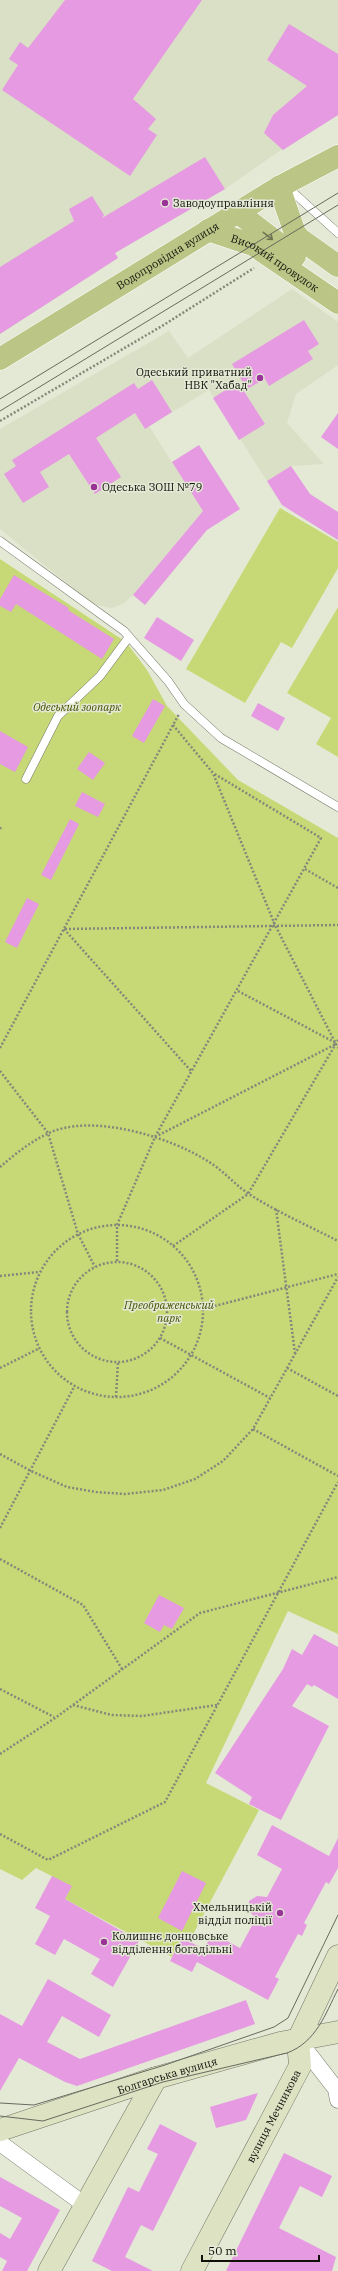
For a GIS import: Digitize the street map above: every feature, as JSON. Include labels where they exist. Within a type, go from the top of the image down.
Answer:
[{"type":"main road","name":"Водопровідна вулиця","points":[[0,359],[281,185],[338,156]]},
{"type":"main road","points":[[281,185],[295,233],[300,239],[338,266]]},
{"type":"main road","name":"Високий провулок","points":[[238,212],[338,286]]},
{"type":"main road","name":"Високий провулок","points":[[208,230],[253,245],[338,303]]},
{"type":"street","name":"вулиця Мечникова","points":[[192,2271],[300,2066],[298,2040],[338,1956]]},
{"type":"street","name":"Болгарська вулиця","points":[[0,2130],[156,2078],[280,2043],[338,2032]]},
{"type":"street","points":[[298,2040],[336,2089],[338,2100]]},
{"type":"street","points":[[49,2271],[156,2078]]},
{"type":"street","points":[[0,2143],[85,2205]]},
{"type":"lane","points":[[281,185],[338,232]]},
{"type":"lane","points":[[0,541],[129,637],[168,681],[184,704],[221,738],[338,807]]},
{"type":"lane","points":[[26,779],[58,716],[100,676],[129,637]]},
{"type":"path","points":[[0,421],[162,326],[256,266]]},
{"type":"path","points":[[0,1048],[184,704]]},
{"type":"path","points":[[173,725],[213,773],[275,926],[337,1042],[338,1048]]},
{"type":"path","points":[[118,1262],[117,1225],[155,1137],[275,926],[321,838],[213,773]]},
{"type":"path","points":[[305,869],[338,888]]},
{"type":"path","points":[[64,929],[338,925]]},
{"type":"path","points":[[64,929],[192,1072]]},
{"type":"path","points":[[238,991],[337,1042]]},
{"type":"path","points":[[155,1137],[337,1042]]},
{"type":"path","points":[[173,1246],[248,1194],[337,1042]]},
{"type":"path","points":[[0,1070],[48,1133],[78,1234],[95,1267]]},
{"type":"path","points":[[0,1167],[17,1153],[48,1133],[70,1127],[100,1126],[127,1129],[155,1137],[190,1151],[209,1162],[248,1194],[338,1241]]},
{"type":"path","points":[[276,1208],[295,1353]]},
{"type":"path","points":[[117,1225],[138,1228],[156,1235],[173,1246],[189,1264],[199,1286],[203,1310],[201,1333],[192,1355],[177,1374],[157,1388],[134,1396],[98,1396],[74,1387],[53,1371],[38,1349],[31,1317],[31,1297],[39,1272],[49,1257],[62,1244],[78,1234],[91,1229],[117,1225]]},
{"type":"path","points":[[118,1262],[131,1263],[145,1269],[157,1280],[164,1293],[167,1316],[160,1338],[151,1350],[139,1358],[118,1362],[96,1358],[84,1350],[74,1338],[68,1325],[66,1310],[69,1296],[76,1282],[86,1271],[95,1267],[118,1262]]},
{"type":"path","points":[[0,1276],[39,1272]]},
{"type":"path","points":[[203,1310],[338,1274]]},
{"type":"path","points":[[0,1454],[31,1471],[67,1487],[96,1492],[125,1494],[163,1490],[195,1479],[223,1461],[253,1429],[338,1277]]},
{"type":"path","points":[[160,1338],[270,1398]]},
{"type":"path","points":[[0,1368],[38,1349]]},
{"type":"path","points":[[116,1397],[118,1362]]},
{"type":"path","points":[[287,1368],[338,1396]]},
{"type":"path","points":[[0,1528],[74,1387]]},
{"type":"path","points":[[253,1429],[338,1476]]},
{"type":"path","points":[[0,1834],[48,1860],[165,1802],[338,1482]]},
{"type":"path","points":[[0,1559],[83,1605],[122,1669]]},
{"type":"path","points":[[0,1754],[55,1718],[200,1613],[279,1591],[338,1577]]},
{"type":"path","points":[[0,1689],[55,1718]]},
{"type":"path","points":[[73,1705],[112,1715],[142,1716],[217,1705]]},
{"type":"shaded area","points":[[0,0],[338,0],[338,115],[275,154],[225,189],[115,253],[118,258],[0,334]]},
{"type":"shaded area","name":"Одеська ЗОШ №79","points":[[292,289],[338,322],[338,365],[296,394],[287,423],[324,464],[291,466],[267,481],[209,390],[149,426],[203,511],[133,595],[123,604],[111,608],[92,604],[0,529],[0,429],[169,331],[188,358]]},
{"type":"green space","points":[[280,508],[338,542],[338,568],[292,648],[281,642],[245,703],[186,669]]},
{"type":"green space","name":"Преображенський парк","points":[[0,559],[126,642],[147,670],[167,706],[238,780],[338,838],[338,1634],[288,1611],[206,1783],[259,1810],[189,1942],[181,1938],[172,1957],[65,1899],[71,1886],[36,1868],[22,1880],[0,1869]]},
{"type":"green space","points":[[338,607],[338,757],[316,744],[331,718],[287,693]]},
{"type":"building","points":[[65,0],[202,0],[133,99],[156,119],[148,129],[157,135],[130,176],[2,90],[18,65],[9,59],[20,42],[28,48]]},
{"type":"building","points":[[289,24],[338,54],[338,115],[283,150],[264,133],[273,115],[307,86],[267,60]]},
{"type":"building","points":[[205,157],[225,189],[115,253],[118,258],[0,334],[0,267],[74,221],[69,209],[92,196],[104,215],[102,218]]},
{"type":"building","points":[[304,320],[319,344],[308,351],[313,359],[269,386],[265,379],[247,389],[232,364]]},
{"type":"building","points":[[152,380],[172,412],[145,429],[135,413],[96,438],[121,477],[95,494],[69,454],[40,472],[49,487],[23,503],[4,474],[16,466],[12,460],[134,383],[138,389]]},
{"type":"building","points":[[238,382],[265,424],[239,440],[213,398]]},
{"type":"building","points":[[338,413],[338,449],[321,437]]},
{"type":"building","points":[[199,445],[240,509],[207,530],[145,605],[133,595],[203,511],[172,462]]},
{"type":"building","points":[[291,466],[310,494],[338,512],[338,540],[282,505],[267,481]]},
{"type":"building","points":[[14,575],[69,608],[68,610],[114,639],[102,659],[16,604],[11,612],[0,606],[0,599]]},
{"type":"building","points":[[157,617],[194,640],[181,661],[144,638]]},
{"type":"building","points":[[153,699],[165,706],[144,743],[132,736]]},
{"type":"building","points":[[258,703],[285,718],[278,731],[251,716]]},
{"type":"building","points":[[0,731],[28,747],[15,772],[0,764]]},
{"type":"building","points":[[89,752],[105,763],[93,780],[77,769]]},
{"type":"building","points":[[82,792],[105,804],[98,817],[75,806]]},
{"type":"building","points":[[70,819],[79,824],[51,880],[41,875]]},
{"type":"building","points":[[27,898],[39,904],[17,948],[5,942]]},
{"type":"building","points":[[159,1595],[184,1608],[172,1629],[164,1625],[160,1632],[144,1623]]},
{"type":"building","points":[[314,1634],[338,1647],[338,1699],[314,1685],[312,1687],[307,1684],[292,1706],[329,1726],[281,1820],[249,1804],[252,1797],[215,1773],[283,1669],[292,1649],[302,1655]]},
{"type":"building","name":"Хмельницькій відділ поліції","points":[[272,1825],[329,1856],[338,1838],[338,1868],[329,1884],[326,1882],[304,1923],[307,1925],[302,1936],[298,1934],[275,1977],[279,1979],[268,2000],[197,1962],[192,1972],[170,1961],[182,1938],[204,1949],[212,1933],[240,1948],[256,1918],[249,1911],[249,1901],[257,1896],[267,1897],[282,1869],[257,1855]]},
{"type":"building","points":[[182,1871],[206,1883],[182,1931],[158,1918]]},
{"type":"building","name":"Колишнє донцовське відділення богадільні","points":[[52,1876],[72,1886],[65,1899],[139,1941],[113,1987],[91,1974],[100,1959],[64,1939],[55,1955],[35,1944],[50,1916],[35,1908]]},
{"type":"building","points":[[48,1979],[111,2015],[99,2037],[62,2016],[47,2042],[80,2059],[246,2000],[255,2024],[77,2086],[65,2082],[19,2058],[0,2091],[0,2014],[22,2026]]},
{"type":"building","points":[[258,2093],[246,2120],[216,2128],[210,2107]]},
{"type":"building","points":[[160,2124],[197,2143],[153,2231],[141,2225],[125,2257],[153,2271],[112,2271],[92,2261],[128,2187],[139,2192],[158,2154],[147,2149]]},
{"type":"building","points":[[284,2153],[332,2176],[322,2197],[300,2186],[279,2228],[336,2257],[332,2271],[226,2271]]},
{"type":"building","points":[[0,2177],[60,2210],[27,2271],[2,2271],[7,2261],[0,2257],[0,2233],[10,2239],[22,2218],[0,2206]]},
{"type":"tram line","points":[[0,399],[338,193]]},
{"type":"tram line","points":[[0,411],[338,205]]},
{"type":"tram line","points":[[0,2103],[34,2105],[165,2065],[274,2027],[288,2018],[338,1915]]},
{"type":"tram line","points":[[0,2116],[43,2121],[163,2082],[287,2053],[297,2048],[312,2035],[324,2018],[338,1989]]},
{"type":"place","name":"Заводоуправління","points":[[165,203]]},
{"type":"place","name":"Одеський приватний НВК \"Хабад\"","points":[[260,378]]},
{"type":"place","name":"Одеська ЗОШ №79","points":[[94,487]]},
{"type":"place","name":"Хмельницькій відділ поліції","points":[[280,1913]]},
{"type":"place","name":"Колишнє донцовське відділення богадільні","points":[[104,1942]]},
{"type":"park label","name":"Одеський зоопарк","points":[[77,707]]}]
